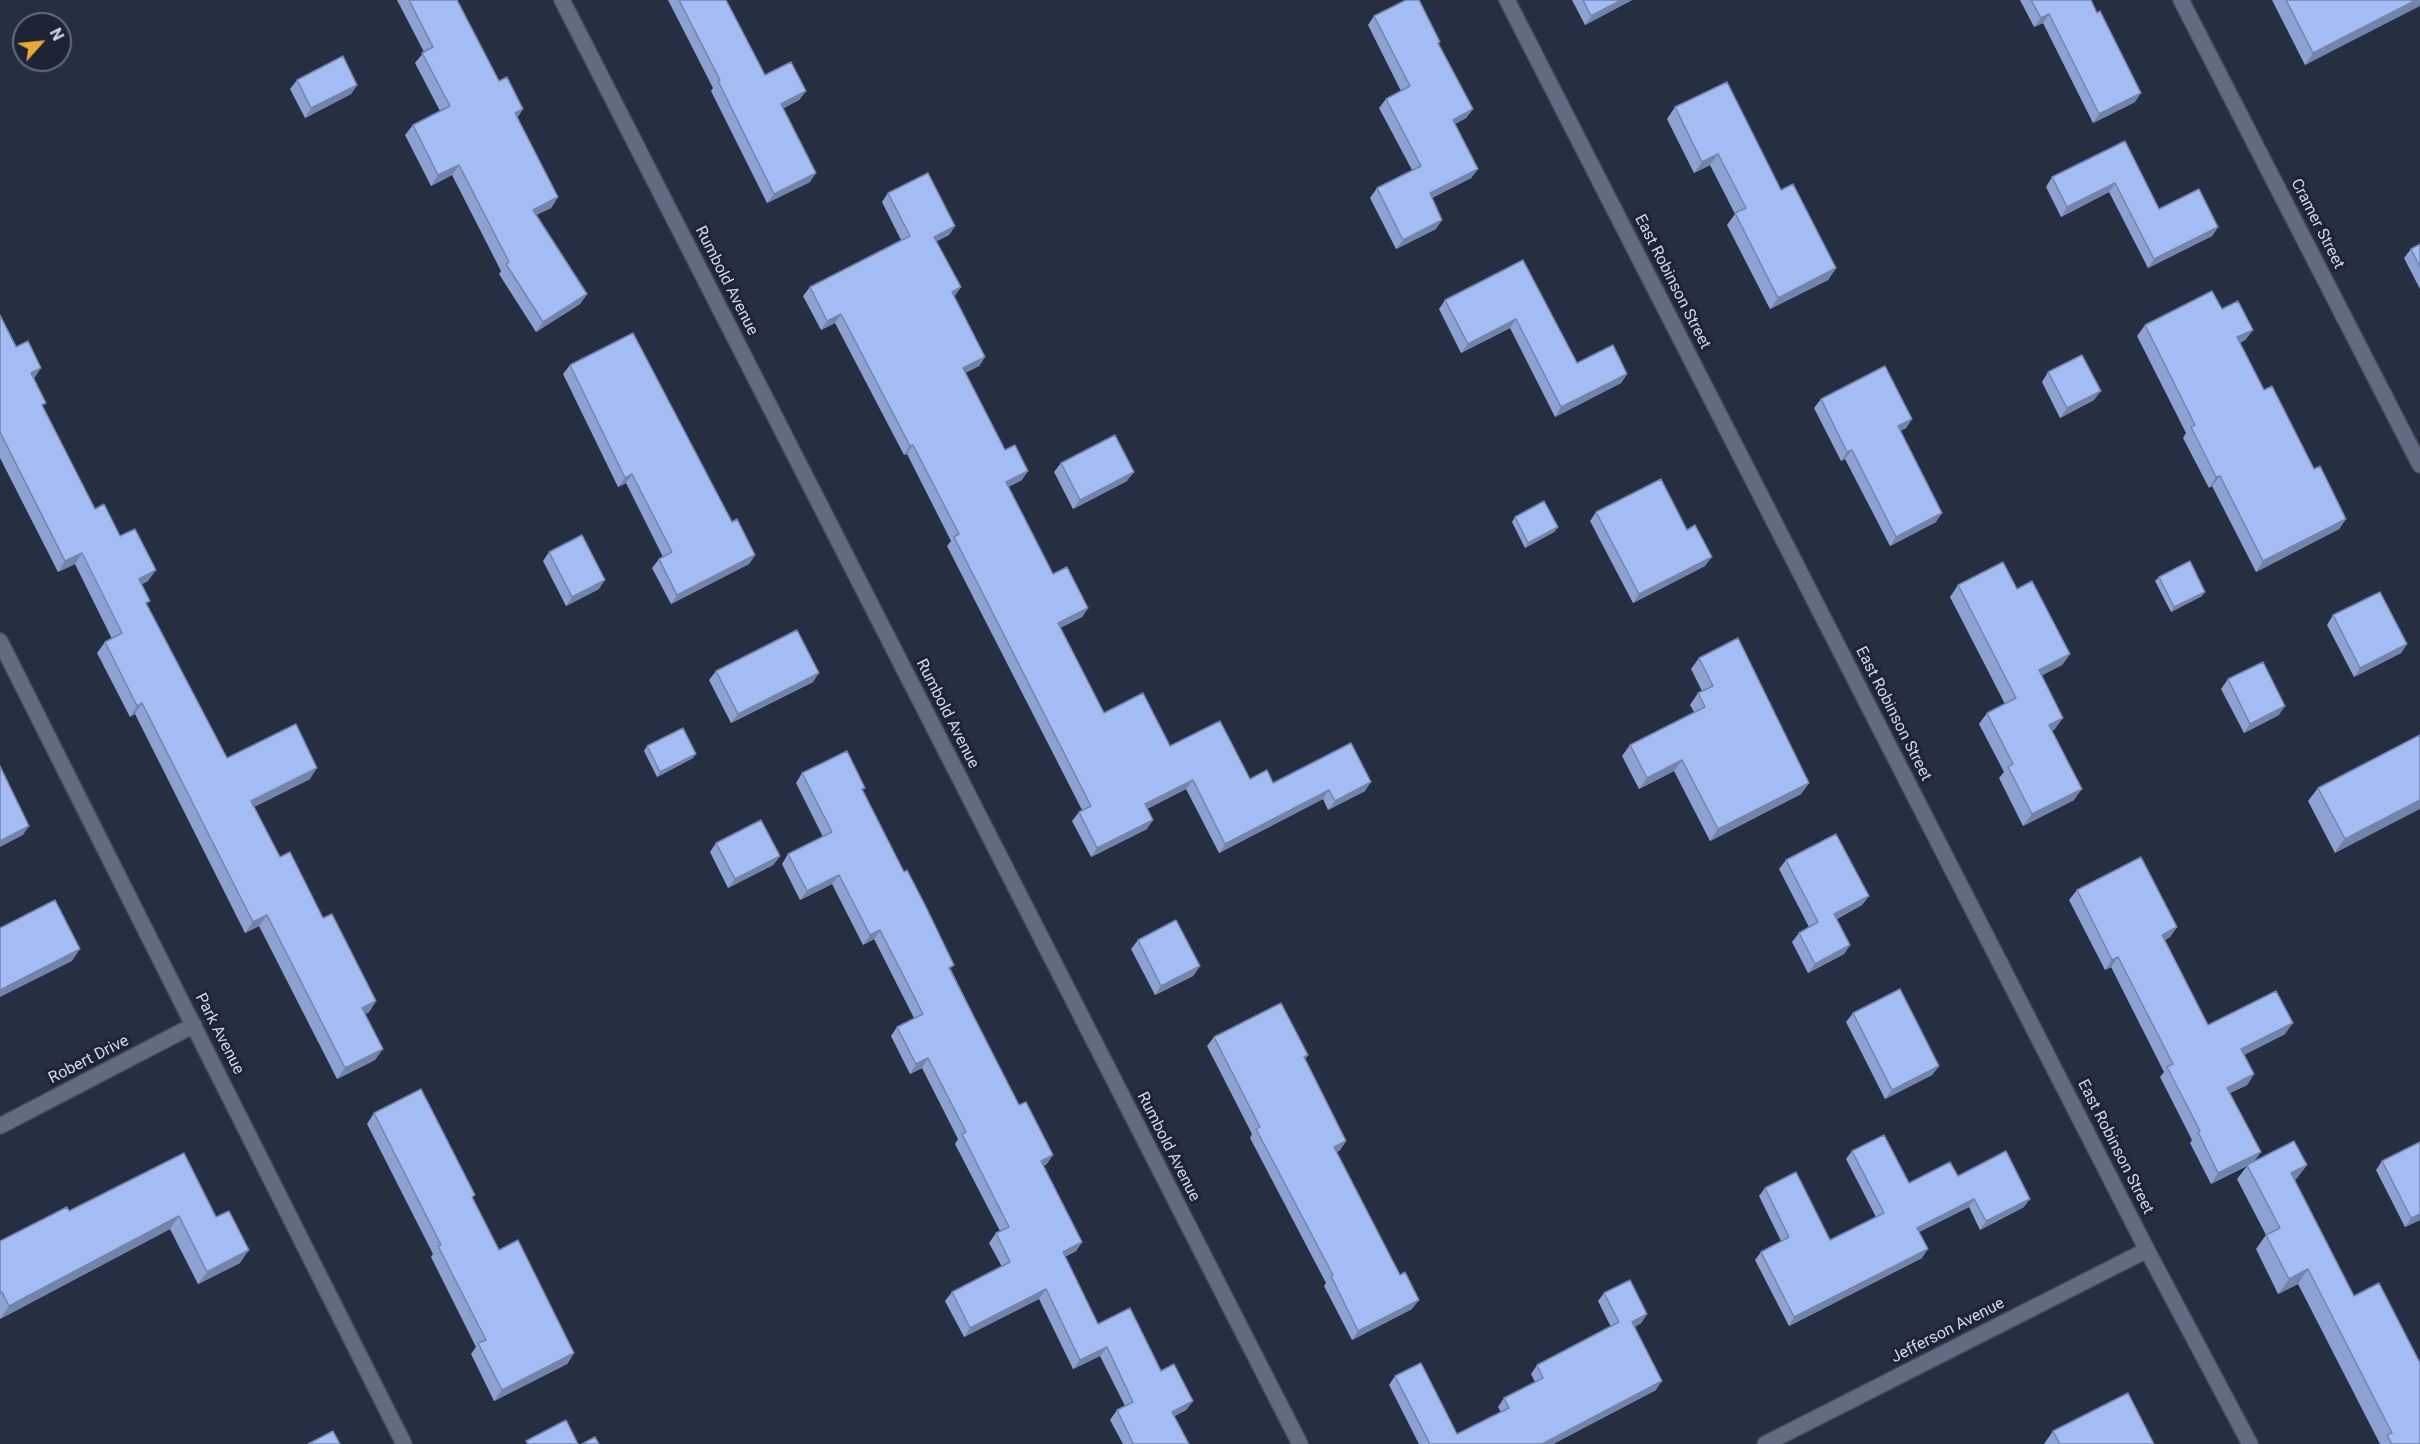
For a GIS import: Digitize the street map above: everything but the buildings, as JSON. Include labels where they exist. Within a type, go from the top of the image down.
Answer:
[{"type":"street","name":"Rumbold Avenue","points":[[562,0],[1300,1444]]},
{"type":"street","name":"East Robinson Street","points":[[1507,0],[2147,1250],[2250,1444]]},
{"type":"street","name":"Cramer Street","points":[[2181,0],[2420,465]]},
{"type":"street","name":"Park Avenue","points":[[0,640],[404,1444]]},
{"type":"street","name":"Robert Drive","points":[[0,1126],[194,1025]]},
{"type":"street","name":"Jefferson Avenue","points":[[1765,1444],[2147,1250]]}]
